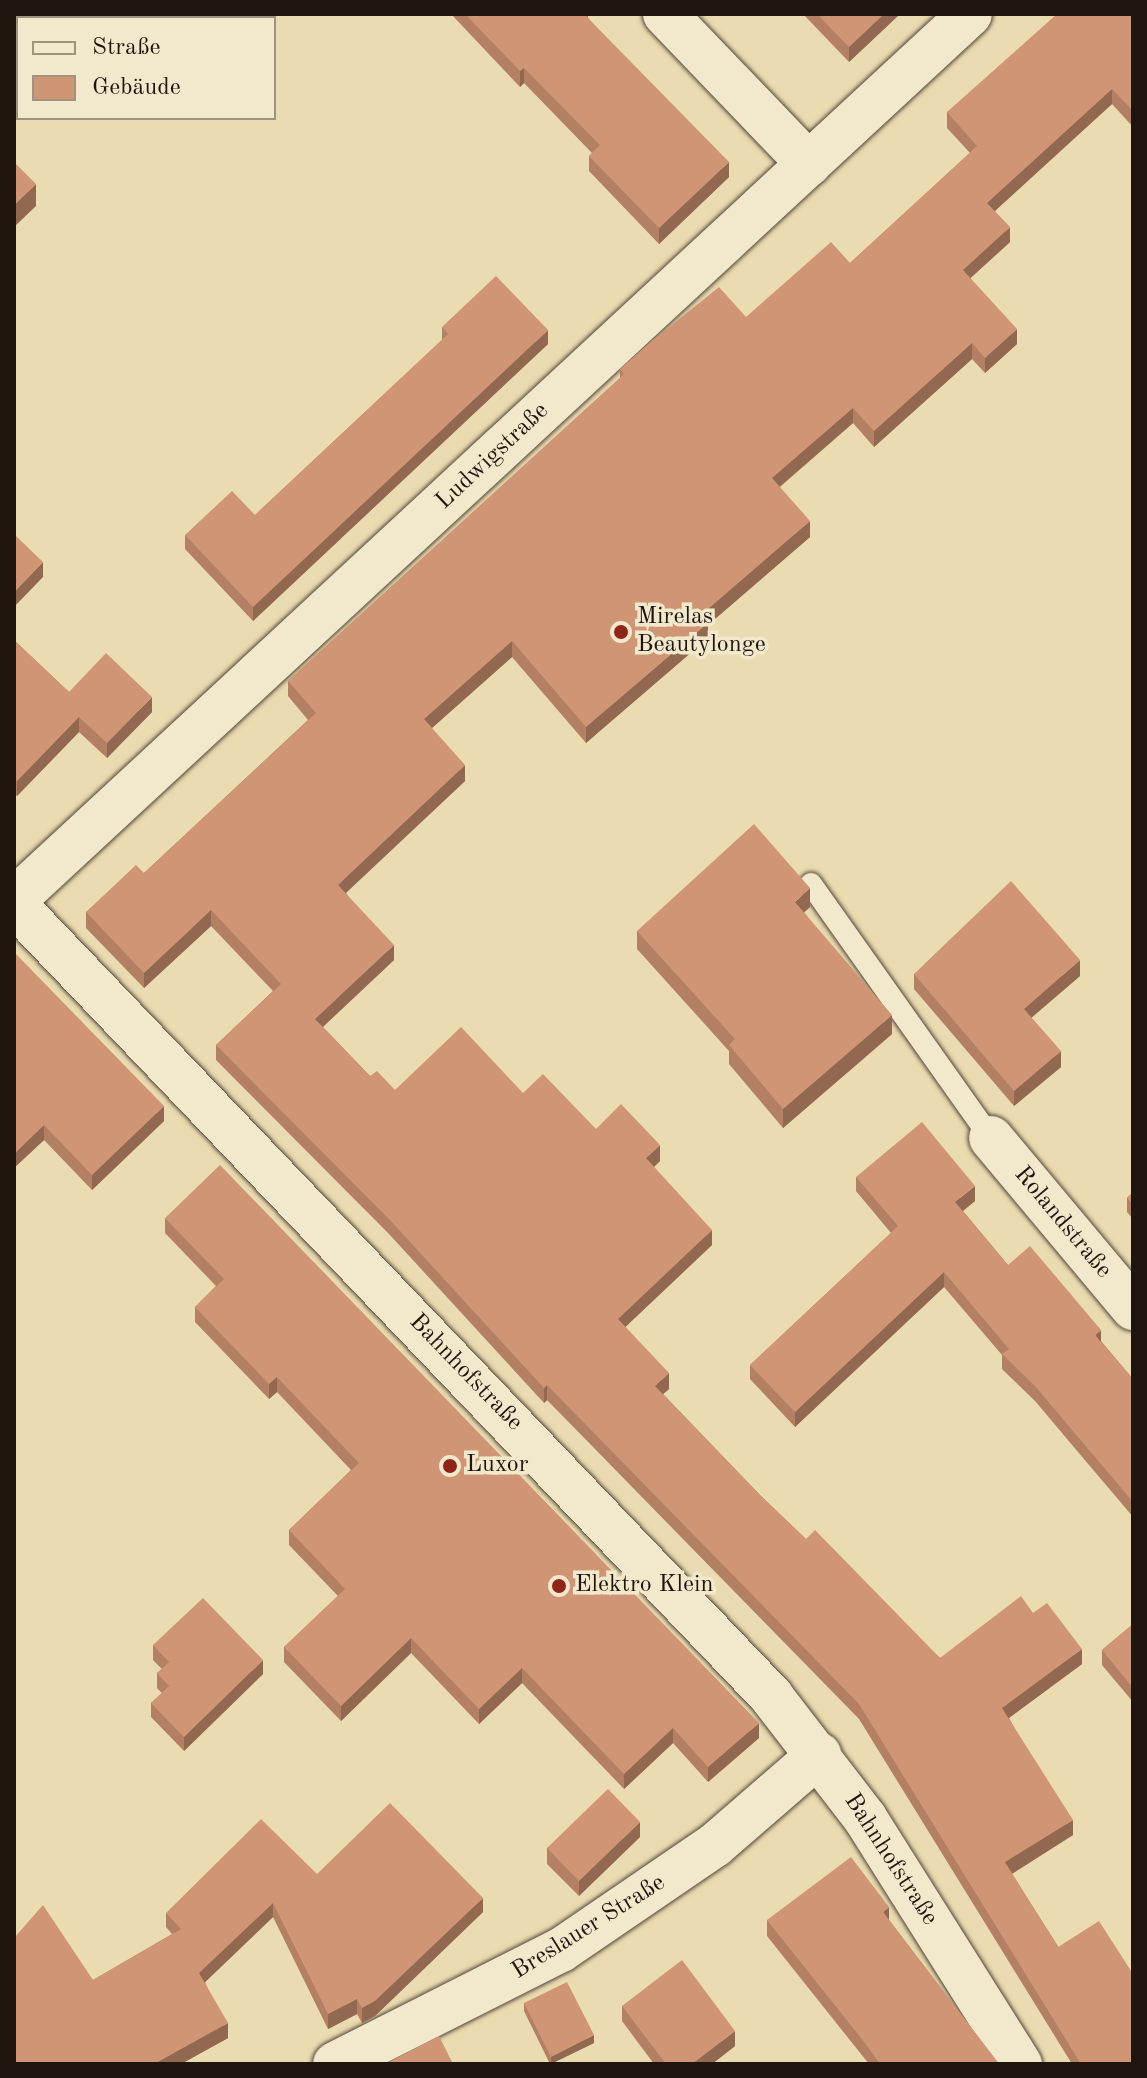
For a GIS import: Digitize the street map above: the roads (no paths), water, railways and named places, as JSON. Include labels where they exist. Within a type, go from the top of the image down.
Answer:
[{"type":"street","points":[[665,14],[809,164]]},
{"type":"street","name":"Ludwigstraße","points":[[14,902],[970,14]]},
{"type":"street","name":"Bahnhofstraße","points":[[14,902],[703,1620],[819,1755],[865,1818],[1020,2064]]},
{"type":"street","name":"Rolandstraße","points":[[991,1138],[1133,1308]]},
{"type":"street","name":"Breslauer Straße","points":[[335,2064],[477,1996],[572,1943],[715,1845],[819,1755]]},
{"type":"lane","points":[[811,884],[991,1138]]},
{"type":"place","name":"Mirelas Beautylonge","points":[[621,632]]},
{"type":"place","name":"Luxor","points":[[450,1466]]},
{"type":"place","name":"Elektro Klein","points":[[559,1586]]}]
